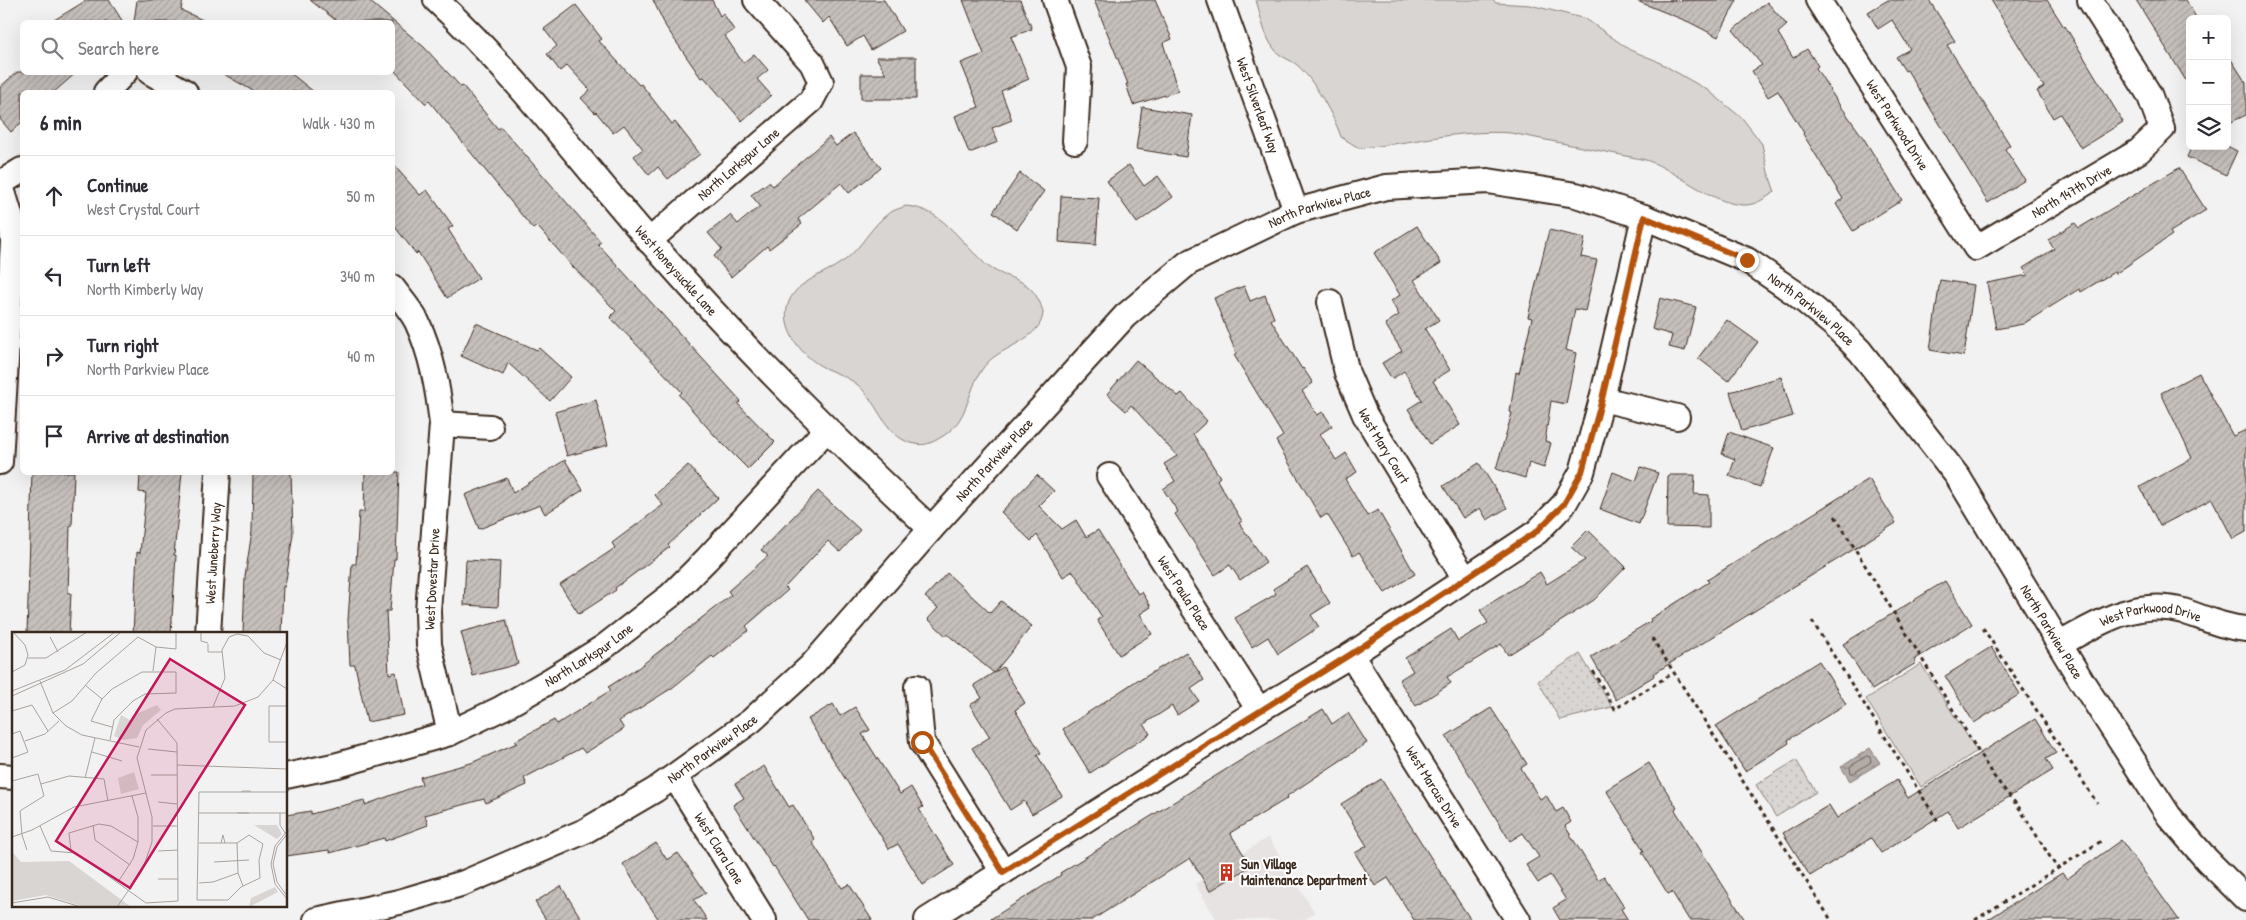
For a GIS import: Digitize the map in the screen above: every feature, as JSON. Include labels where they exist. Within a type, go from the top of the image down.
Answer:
[{"type":"street","name":"West Honeysuckle Lane","points":[[436,0],[486,48],[649,241],[826,430],[931,529]]},
{"type":"street","name":"North Larkspur Lane","points":[[649,241],[811,101],[821,82],[812,63],[756,0]]},
{"type":"street","points":[[1055,0],[1079,67],[1075,141]]},
{"type":"street","name":"West Silverleaf Way","points":[[1220,0],[1296,211]]},
{"type":"street","name":"West Parkwood Drive","points":[[1818,0],[1976,248]]},
{"type":"street","name":"North 147th Drive","points":[[1976,248],[2139,152],[2162,129],[2149,94],[2090,0]]},
{"type":"street","points":[[108,90],[122,75]]},
{"type":"street","points":[[155,75],[182,90]]},
{"type":"street","points":[[0,462],[12,242],[11,218],[0,182],[20,171]]},
{"type":"street","name":"North Parkview Place","points":[[316,920],[399,902],[464,883],[585,831],[675,777],[751,721],[812,665],[931,529],[1125,316],[1153,291],[1200,256],[1296,211],[1386,187],[1488,181],[1576,195],[1644,217],[1747,260],[1795,293],[1835,326],[1860,350],[1958,477],[2141,775],[2170,816],[2189,840],[2246,899]]},
{"type":"street","points":[[927,920],[1351,654],[1536,532],[1564,504],[1582,472],[1602,399],[1644,217]]},
{"type":"street","name":"West Dovestar Drive","points":[[395,291],[416,320],[430,354],[442,424],[428,611],[429,644],[450,733]]},
{"type":"street","name":"West Mary Court","points":[[1330,302],[1347,373],[1365,415],[1465,579]]},
{"type":"street","points":[[1602,399],[1678,417]]},
{"type":"street","points":[[442,424],[490,426]]},
{"type":"street","name":"North Larkspur Lane","points":[[288,776],[338,765],[450,733],[502,708],[604,647],[671,595],[707,559],[826,430]]},
{"type":"street","name":"West Juneberry Way","points":[[208,632],[218,475]]},
{"type":"street","name":"West Paula Place","points":[[1108,476],[1259,710]]},
{"type":"street","name":"West Parkwood Drive","points":[[2060,644],[2118,614],[2149,608],[2183,611],[2229,626],[2246,629]]},
{"type":"street","name":"West Marcus Drive","points":[[1351,654],[1518,920]]},
{"type":"street","points":[[917,686],[922,742],[1003,872]]},
{"type":"street","name":"West Clara Lane","points":[[675,777],[764,920]]},
{"type":"path","points":[[1835,516],[1992,774],[2020,809],[2057,868]]},
{"type":"path","points":[[1812,622],[1939,823]]},
{"type":"path","points":[[1983,628],[2097,803]]},
{"type":"path","points":[[1652,638],[1831,920]]},
{"type":"path","points":[[1593,671],[1615,708],[1673,673]]},
{"type":"path","points":[[1975,920],[2103,840]]},
{"type":"shaded area","points":[[1256,0],[1492,0],[1496,3],[1530,5],[1586,19],[1630,50],[1655,60],[1709,91],[1743,119],[1762,144],[1768,172],[1775,192],[1752,204],[1731,203],[1707,193],[1646,160],[1511,133],[1472,133],[1359,148],[1341,137],[1323,99],[1310,79],[1294,63],[1280,55],[1271,45],[1265,33]]},
{"type":"shaded area","points":[[906,206],[918,208],[937,217],[953,230],[987,266],[1024,283],[1035,294],[1043,313],[1041,322],[1029,336],[988,362],[975,382],[963,413],[949,432],[930,443],[922,445],[906,441],[897,436],[859,386],[849,379],[817,364],[806,355],[790,333],[787,321],[787,308],[792,296],[802,285],[845,260],[857,249],[883,218],[891,212]]},
{"type":"shaded area","points":[[1580,654],[1612,707],[1560,720],[1538,681]]},
{"type":"shaded area","points":[[1921,664],[1977,751],[1921,787],[1866,699]]},
{"type":"shaded area","points":[[1796,760],[1816,792],[1776,817],[1756,785]]},
{"type":"shaded area","points":[[1268,837],[1315,913],[1304,920],[1217,920],[1195,884]]},
{"type":"water","points":[[1870,748],[1880,763],[1850,781],[1841,767]]},
{"type":"building","points":[[87,0],[109,0],[122,20],[54,20]]},
{"type":"building","points":[[137,0],[183,0],[181,10],[203,20],[134,20]]},
{"type":"building","points":[[310,0],[368,0],[392,20],[335,20]]},
{"type":"building","points":[[653,0],[712,0],[720,16],[723,13],[734,30],[725,36],[743,63],[754,54],[768,70],[757,79],[771,95],[742,121],[704,77],[701,78],[666,27]]},
{"type":"building","points":[[804,0],[884,0],[903,31],[871,50],[863,36],[847,46],[829,17],[823,23]]},
{"type":"building","points":[[963,0],[1020,0],[1032,29],[1011,37],[1029,79],[1001,91],[1012,120],[992,128],[998,142],[969,153],[955,116],[979,107],[961,63],[984,54]]},
{"type":"building","points":[[1094,0],[1155,0],[1172,39],[1163,43],[1178,91],[1133,105],[1126,84],[1128,84]]},
{"type":"building","points":[[1737,0],[1718,37],[1689,22],[1637,1]]},
{"type":"building","points":[[1888,0],[1929,0],[1955,41],[1947,45],[2010,145],[2005,149],[2025,180],[1988,203],[1907,70],[1905,71],[1896,57],[1910,49],[1892,20],[1878,29],[1868,12]]},
{"type":"building","points":[[1991,0],[2047,0],[2065,26],[2123,122],[2081,148],[2060,114],[2053,118],[2037,91],[2044,87]]},
{"type":"building","points":[[2136,0],[2186,0],[2195,15],[2186,15],[2186,81]]},
{"type":"building","points":[[1767,2],[1787,25],[1778,33],[1793,58],[1807,49],[1818,66],[1816,68],[1902,200],[1853,231],[1836,204],[1843,199],[1804,133],[1778,91],[1768,97],[1752,71],[1762,65],[1733,30]]},
{"type":"building","points":[[576,5],[602,39],[599,41],[639,85],[641,84],[672,124],[675,122],[700,154],[668,179],[658,167],[649,175],[634,156],[643,149],[624,125],[613,133],[596,112],[581,98],[590,90],[567,65],[560,71],[547,54],[557,46],[544,29]]},
{"type":"building","points":[[395,23],[424,47],[461,87],[463,86],[498,129],[501,127],[601,242],[598,244],[741,401],[738,404],[775,442],[748,469],[715,436],[679,395],[682,392],[610,317],[616,311],[572,266],[537,226],[533,229],[429,101],[426,104],[395,71]]},
{"type":"building","points":[[876,57],[916,57],[916,99],[861,99],[861,74],[886,74]]},
{"type":"building","points":[[2231,59],[2246,83],[2246,115],[2231,122]]},
{"type":"building","points":[[17,72],[20,72],[20,75],[74,75],[56,90],[20,90],[20,124],[11,132],[0,119],[0,87]]},
{"type":"building","points":[[225,75],[293,75],[312,90],[252,90]]},
{"type":"building","points":[[1142,107],[1192,115],[1186,157],[1136,149]]},
{"type":"building","points":[[853,133],[881,168],[849,193],[841,183],[798,219],[802,224],[769,249],[767,246],[731,277],[714,256],[722,249],[708,233],[730,215],[738,224],[760,206],[751,195],[769,182],[773,186],[829,137],[836,146]]},
{"type":"building","points":[[2231,148],[2237,151],[2226,175],[2187,157],[2190,150],[2231,150]]},
{"type":"building","points":[[1129,165],[1144,186],[1158,176],[1173,197],[1137,223],[1107,181]]},
{"type":"building","points":[[395,166],[420,195],[427,190],[453,226],[448,229],[479,278],[447,298],[418,252],[416,254],[395,227]]},
{"type":"building","points":[[2179,168],[2206,210],[2170,232],[2172,235],[2115,274],[2114,272],[2081,292],[2079,289],[2023,324],[1996,329],[1987,283],[2028,275],[2023,268],[2054,249],[2048,240],[2075,223],[2079,228]]},
{"type":"building","points":[[1020,173],[1044,191],[1017,229],[993,212]]},
{"type":"building","points":[[1061,196],[1099,198],[1096,245],[1059,242]]},
{"type":"building","points":[[1417,226],[1441,263],[1414,280],[1439,320],[1425,329],[1450,370],[1433,381],[1460,425],[1430,444],[1408,409],[1422,400],[1404,371],[1392,379],[1382,363],[1402,351],[1385,324],[1399,315],[1391,301],[1400,295],[1374,253]]},
{"type":"building","points":[[1549,230],[1585,238],[1581,257],[1597,260],[1585,311],[1575,309],[1566,350],[1576,353],[1566,404],[1551,401],[1545,441],[1551,443],[1544,468],[1529,463],[1525,478],[1496,469],[1512,413],[1510,412],[1516,372],[1519,373],[1532,318],[1528,317]]},
{"type":"building","points":[[1940,280],[1974,285],[1964,356],[1930,350]]},
{"type":"building","points":[[1244,286],[1250,301],[1265,295],[1274,318],[1271,320],[1313,383],[1302,391],[1317,415],[1323,412],[1332,426],[1320,434],[1336,460],[1346,453],[1357,472],[1345,479],[1367,516],[1378,510],[1415,574],[1385,593],[1359,552],[1353,556],[1327,514],[1321,518],[1276,441],[1283,436],[1234,355],[1236,353],[1214,298]]},
{"type":"building","points":[[1660,298],[1696,307],[1685,351],[1669,347],[1672,335],[1652,329]]},
{"type":"building","points":[[1727,320],[1758,342],[1728,381],[1698,358]]},
{"type":"building","points":[[476,323],[537,350],[539,348],[571,377],[550,401],[508,363],[503,375],[461,356]]},
{"type":"building","points":[[1136,360],[1178,396],[1182,393],[1207,421],[1193,434],[1220,477],[1217,480],[1242,521],[1239,523],[1266,562],[1240,580],[1230,565],[1215,575],[1175,514],[1178,512],[1163,489],[1175,481],[1164,464],[1177,456],[1131,405],[1126,411],[1107,394]]},
{"type":"building","points":[[2199,373],[2233,436],[2246,430],[2246,532],[2233,539],[2212,499],[2160,526],[2140,487],[2192,458],[2161,393]]},
{"type":"building","points":[[1781,377],[1793,416],[1742,431],[1730,392]]},
{"type":"building","points":[[596,400],[608,445],[567,456],[555,412]]},
{"type":"building","points":[[1729,432],[1774,448],[1760,487],[1729,476],[1735,459],[1722,454]]},
{"type":"building","points":[[565,460],[583,490],[545,514],[540,505],[479,529],[465,495],[507,478],[513,493]]},
{"type":"building","points":[[1479,463],[1507,508],[1487,520],[1480,508],[1463,518],[1443,486]]},
{"type":"building","points":[[688,465],[718,498],[668,545],[670,547],[615,588],[616,590],[579,614],[560,585],[615,548],[612,543],[663,505],[655,495]]},
{"type":"building","points":[[1641,467],[1658,473],[1639,524],[1600,509],[1613,472],[1636,481]]},
{"type":"building","points":[[395,472],[399,472],[396,559],[394,559],[390,611],[386,611],[389,674],[396,672],[404,715],[367,722],[355,665],[350,665],[348,620],[352,564],[356,564],[359,512],[364,512],[365,475],[395,475]]},
{"type":"building","points":[[32,475],[74,475],[72,526],[70,526],[68,593],[71,593],[69,632],[27,632]]},
{"type":"building","points":[[140,475],[182,475],[174,555],[176,555],[171,632],[133,632],[137,552],[140,553],[146,493],[139,492]]},
{"type":"building","points":[[253,475],[291,475],[293,534],[285,587],[283,586],[281,632],[243,632],[245,577],[252,531]]},
{"type":"building","points":[[1037,475],[1054,491],[1039,506],[1062,529],[1076,520],[1086,537],[1098,530],[1138,594],[1142,592],[1151,607],[1140,614],[1152,634],[1119,655],[1097,620],[1102,617],[1073,571],[1063,577],[1037,535],[1031,541],[1001,512]]},
{"type":"building","points":[[1668,475],[1695,475],[1694,494],[1709,495],[1709,528],[1667,527]]},
{"type":"building","points":[[1869,479],[1896,523],[1653,674],[1654,676],[1616,700],[1591,657],[1651,621],[1650,619],[1709,582],[1707,580]]},
{"type":"building","points":[[818,491],[860,530],[840,552],[828,541],[785,587],[788,590],[746,626],[749,630],[672,688],[619,721],[624,729],[585,753],[581,748],[524,778],[527,785],[486,803],[484,799],[425,815],[428,825],[385,841],[384,838],[330,853],[329,850],[288,856],[288,815],[311,811],[311,814],[364,800],[365,805],[422,784],[420,777],[471,763],[517,743],[515,741],[554,720],[557,724],[611,690],[608,687],[638,668],[731,595],[728,591],[768,556],[761,550]]},
{"type":"building","points":[[1588,530],[1626,567],[1594,600],[1508,655],[1501,644],[1447,677],[1451,683],[1416,706],[1399,680],[1413,671],[1405,658],[1451,629],[1458,641],[1488,623],[1480,610],[1540,572],[1547,584],[1585,560],[1571,547]]},
{"type":"building","points":[[466,560],[500,562],[498,607],[464,605]]},
{"type":"building","points":[[1307,567],[1330,603],[1311,615],[1319,627],[1278,654],[1268,637],[1252,647],[1235,618],[1276,594],[1273,589]]},
{"type":"building","points":[[947,573],[990,613],[1001,601],[1032,626],[994,673],[947,634],[946,636],[928,619],[938,608],[925,597]]},
{"type":"building","points":[[1945,581],[1972,624],[1914,660],[1916,663],[1872,690],[1843,644]]},
{"type":"building","points":[[506,620],[518,664],[473,676],[461,632]]},
{"type":"building","points":[[1991,647],[2020,694],[1974,723],[1945,676]]},
{"type":"building","points":[[1186,652],[1204,680],[1191,689],[1199,701],[1177,715],[1172,706],[1144,724],[1150,734],[1090,773],[1063,729],[1139,679]]},
{"type":"building","points":[[1819,661],[1846,704],[1788,740],[1789,743],[1745,771],[1716,726]]},
{"type":"building","points":[[1003,667],[1025,703],[1015,710],[1041,753],[1037,755],[1062,796],[1032,814],[1024,801],[1010,810],[972,748],[990,737],[970,705],[982,698],[974,685]]},
{"type":"building","points":[[833,704],[840,716],[855,707],[870,730],[862,734],[900,794],[911,787],[923,807],[919,809],[954,865],[923,885],[898,844],[889,849],[808,719]]},
{"type":"building","points":[[1491,708],[1527,764],[1521,768],[1540,799],[1546,795],[1556,812],[1563,808],[1571,822],[1565,826],[1598,880],[1604,876],[1624,907],[1621,909],[1628,920],[1560,920],[1553,908],[1566,900],[1550,875],[1538,883],[1526,865],[1539,857],[1523,833],[1510,841],[1446,736]]},
{"type":"building","points":[[1323,709],[1332,724],[1348,713],[1367,743],[1287,796],[1288,798],[1230,833],[1251,866],[1210,891],[1190,858],[1092,920],[989,920],[1061,875],[1060,873]]},
{"type":"building","points":[[2035,719],[2056,753],[2046,759],[2053,770],[1958,828],[1948,811],[1881,853],[1871,838],[1810,876],[1783,833],[1829,805],[1837,818],[1897,780],[1908,798]]},
{"type":"building","points":[[1649,763],[1677,808],[1675,810],[1745,920],[1689,920],[1672,892],[1668,894],[1642,852],[1644,851],[1606,790]]},
{"type":"building","points":[[764,766],[789,807],[793,805],[815,840],[812,842],[842,888],[849,884],[872,920],[808,920],[733,805],[744,798],[735,784]]},
{"type":"building","points":[[1381,779],[1471,920],[1414,920],[1388,878],[1375,886],[1355,853],[1367,846],[1341,804]]},
{"type":"building","points":[[2121,840],[2179,920],[1987,920],[2062,873],[2067,879]]},
{"type":"building","points":[[656,843],[667,860],[678,853],[706,893],[694,900],[707,920],[659,920],[645,899],[623,864]]},
{"type":"building","points":[[561,886],[582,920],[546,920],[535,902]]},
{"type":"place","name":"Sun Village Maintenance Department","points":[[1227,872]]},
{"type":"route","points":[[922,742],[1003,872],[1351,654],[1536,532],[1564,504],[1582,472],[1602,399],[1644,217],[1747,260]]}]
